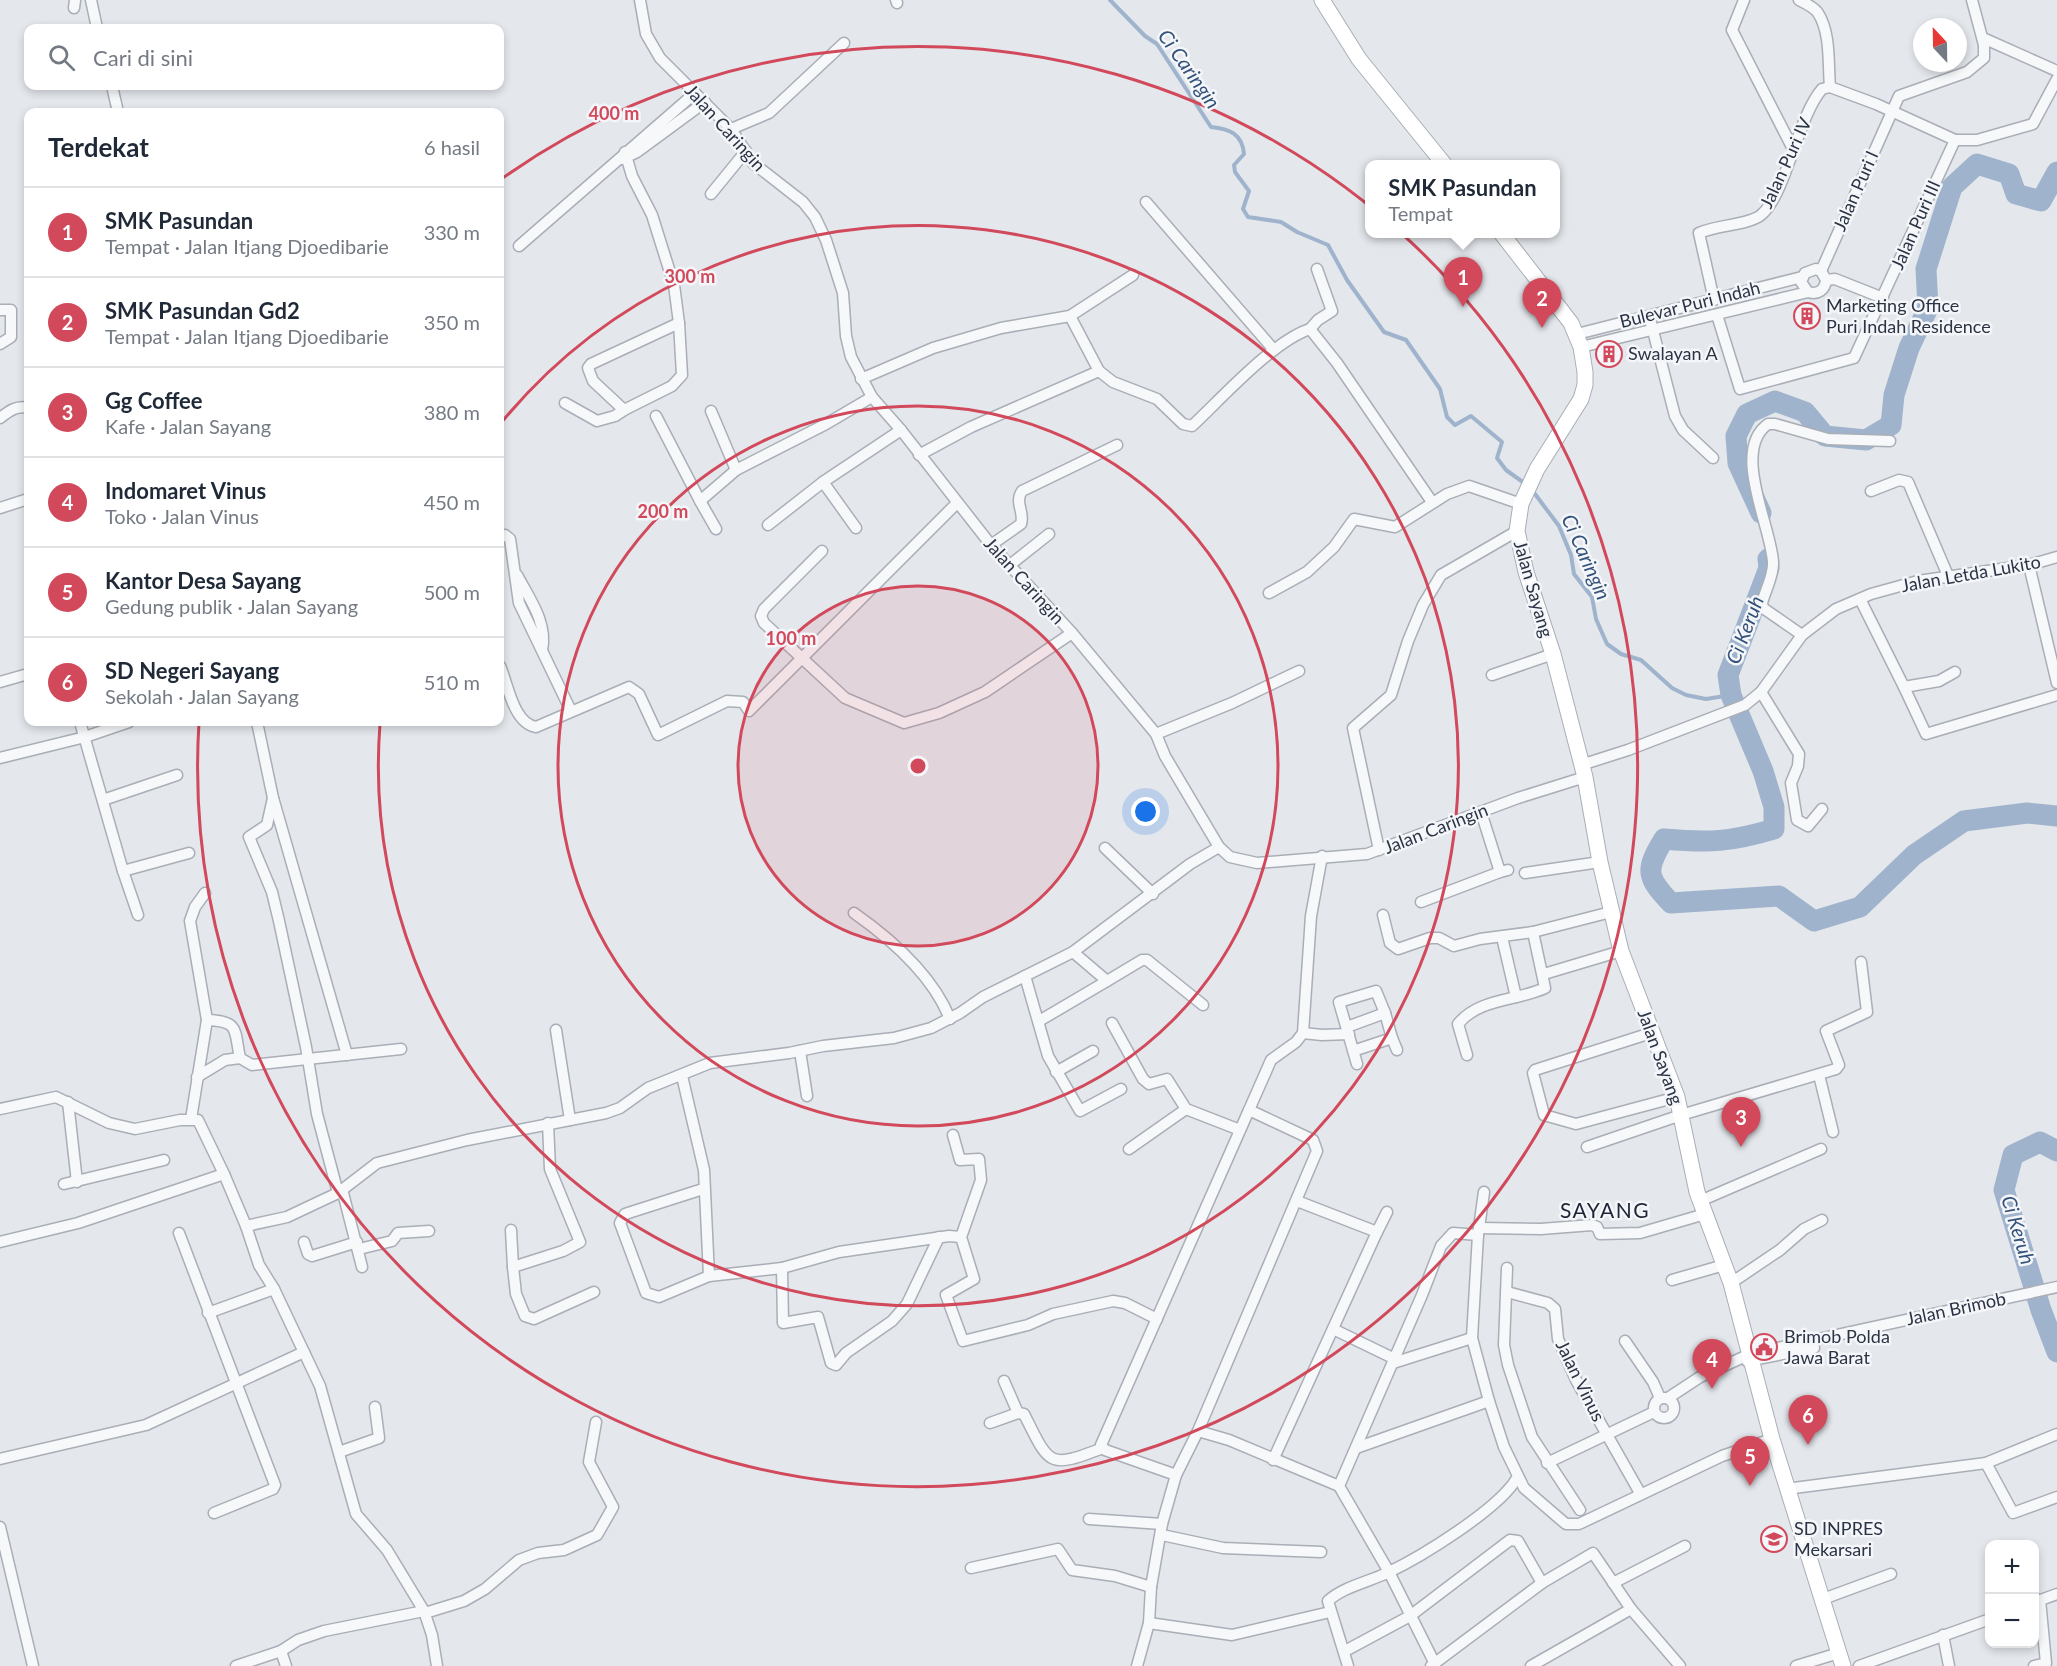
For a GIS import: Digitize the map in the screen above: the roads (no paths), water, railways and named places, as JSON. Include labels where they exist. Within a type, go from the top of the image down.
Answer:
[{"type":"main road","points":[[1322,0],[1359,59],[1440,160]]},
{"type":"main road","points":[[1505,238],[1561,308],[1579,340]]},
{"type":"main road","name":"Jalan Sayang","points":[[1579,340],[1585,385],[1581,399],[1532,479],[1523,499],[1517,531],[1532,594],[1553,654],[1583,771],[1600,862],[1621,951],[1654,1032],[1677,1097],[1702,1208],[1731,1283],[1747,1358],[1841,1660]]},
{"type":"street","points":[[91,0],[96,24]]},
{"type":"street","name":"Jalan Caringin","points":[[640,0],[646,34],[660,57],[731,129],[753,163],[803,201],[815,217],[826,240],[843,293],[850,357],[872,397],[901,430],[991,545],[1072,633],[1156,734],[1165,756],[1219,847],[1230,857],[1245,862],[1358,855],[1379,850],[1583,771]]},
{"type":"street","points":[[1744,0],[1732,30],[1792,149]]},
{"type":"street","points":[[1798,0],[1814,8],[1821,20],[1827,45],[1830,87],[1891,111],[1954,140],[1977,140],[2033,124],[2057,79]]},
{"type":"street","points":[[1891,111],[1903,94],[1966,72],[1981,63],[1985,53],[1983,38],[1972,0]]},
{"type":"street","points":[[1983,38],[2057,71]]},
{"type":"street","points":[[731,129],[769,113],[844,43]]},
{"type":"street","name":"Jalan Puri IV","points":[[1714,300],[1699,233],[1760,217],[1769,207],[1817,95],[1822,89],[1830,87]]},
{"type":"street","points":[[113,90],[117,108]]},
{"type":"street","points":[[519,246],[625,157],[695,93]]},
{"type":"street","points":[[625,157],[705,102]]},
{"type":"street","name":"Jalan Puri I","points":[[1823,275],[1891,111]]},
{"type":"street","name":"Jalan Puri III","points":[[1717,315],[1738,387],[1742,389],[1854,358],[1954,140]]},
{"type":"street","points":[[711,194],[746,151]]},
{"type":"street","points":[[565,403],[597,422],[615,416],[672,386],[681,375],[679,323],[674,285],[652,215],[625,157]]},
{"type":"street","points":[[1146,202],[1274,350]]},
{"type":"street","points":[[1070,316],[1099,371],[1113,382],[1157,399],[1183,424],[1192,426],[1274,350],[1299,333],[1310,329],[1318,320],[1332,311],[1317,269]]},
{"type":"street","points":[[1823,275],[1823,289],[1818,292],[1808,292],[1802,286],[1802,277],[1810,269],[1883,298]]},
{"type":"street","points":[[861,379],[933,348],[1001,328],[1070,316],[1133,275]]},
{"type":"street","name":"Bulevar Puri Indah","points":[[1579,340],[1649,315],[1802,277]]},
{"type":"street","name":"Bulevar Puri Indah","points":[[1579,340],[1652,329],[1808,292]]},
{"type":"street","points":[[0,310],[11,310],[11,337],[0,344]]},
{"type":"street","points":[[1649,315],[1675,416],[1683,430],[1713,458]]},
{"type":"street","points":[[624,410],[593,381],[588,368],[591,364],[679,323]]},
{"type":"street","points":[[1310,329],[1338,363],[1432,502]]},
{"type":"street","points":[[919,454],[971,427],[1099,371]]},
{"type":"street","points":[[700,501],[736,470],[826,424],[872,397]]},
{"type":"street","points":[[0,418],[13,409],[24,407]]},
{"type":"street","points":[[711,411],[736,470]]},
{"type":"street","points":[[656,416],[716,529]]},
{"type":"street","points":[[1802,635],[1763,609],[1762,603],[1773,565],[1751,466],[1759,433],[1768,424],[1775,423],[1828,439],[1890,441]]},
{"type":"street","points":[[768,525],[823,482],[901,430]]},
{"type":"street","points":[[991,545],[1021,524],[1023,516],[1018,502],[1022,491],[1117,445]]},
{"type":"street","points":[[1871,491],[1899,480],[1908,482],[1949,578]]},
{"type":"street","points":[[823,482],[856,528]]},
{"type":"street","points":[[1269,593],[1307,572],[1334,547],[1354,519],[1395,527],[1432,502],[1469,486],[1523,499]]},
{"type":"street","points":[[0,508],[24,500]]},
{"type":"street","points":[[504,676],[520,718],[528,726],[542,725],[629,687],[639,694],[657,735],[727,701],[743,702],[749,711],[957,503]]},
{"type":"street","points":[[1379,850],[1353,728],[1391,695],[1408,641],[1423,605],[1441,575],[1517,531]]},
{"type":"street","points":[[504,534],[510,539],[517,574],[515,588],[519,603],[571,711]]},
{"type":"street","points":[[1010,565],[1049,534]]},
{"type":"street","points":[[822,551],[764,609],[761,616],[764,623],[845,698],[904,723],[939,713],[985,692],[1072,633]]},
{"type":"street","name":"Jalan Letda Lukito","points":[[1583,771],[1744,705],[1761,692],[1802,635],[1836,609],[1860,598],[1918,581],[2030,565],[2057,557]]},
{"type":"street","points":[[2030,565],[2057,682]]},
{"type":"street","points":[[1860,598],[1926,734],[2057,695]]},
{"type":"street","points":[[1492,675],[1553,654]]},
{"type":"street","points":[[1156,734],[1232,704],[1299,670]]},
{"type":"street","points":[[1904,687],[1939,681],[1955,672]]},
{"type":"street","points":[[0,682],[24,675]]},
{"type":"street","points":[[1761,692],[1799,754],[1798,766],[1791,783],[1797,820],[1808,826],[1822,809]]},
{"type":"street","points":[[81,726],[138,915]]},
{"type":"street","points":[[0,758],[85,737],[117,726]]},
{"type":"street","points":[[258,726],[273,798],[346,1055]]},
{"type":"street","points":[[103,800],[177,776]]},
{"type":"street","points":[[273,798],[267,825],[249,837],[272,892],[325,1149],[358,1246],[362,1267]]},
{"type":"street","points":[[1421,902],[1504,871],[1481,812]]},
{"type":"street","points":[[246,1226],[287,1216],[340,1191],[377,1163],[409,1153],[620,1108],[648,1088],[710,1063],[894,1038],[931,1028],[950,1019],[983,997],[1073,952],[1190,864],[1219,847]]},
{"type":"street","points":[[1105,848],[1153,894]]},
{"type":"street","points":[[123,871],[189,853]]},
{"type":"street","points":[[1103,1448],[1102,1439],[1270,1060],[1296,1042],[1303,1033],[1311,916],[1322,856]]},
{"type":"street","points":[[1525,873],[1600,862]]},
{"type":"street","points":[[190,1119],[207,1020],[190,921],[195,907],[205,893]]},
{"type":"street","points":[[1383,915],[1390,943],[1398,949],[1430,938],[1439,938],[1454,946],[1480,939],[1533,932],[1611,912]]},
{"type":"street","points":[[854,913],[891,941],[932,988],[950,1019]]},
{"type":"street","points":[[1467,1055],[1458,1024],[1463,1018],[1480,1007],[1545,988],[1544,974],[1533,932]]},
{"type":"street","points":[[1502,937],[1516,997]]},
{"type":"street","points":[[1544,974],[1621,951]]},
{"type":"street","points":[[1073,952],[1107,981]]},
{"type":"street","points":[[1039,1021],[1136,963],[1147,960],[1203,1005]]},
{"type":"street","points":[[1587,1147],[1681,1115],[1836,1069],[1839,1065],[1827,1030],[1868,1012],[1861,962]]},
{"type":"street","points":[[1024,976],[1046,1049],[1056,1072],[1080,1111],[1121,1089]]},
{"type":"street","points":[[1357,1064],[1340,1001],[1374,991],[1385,1013],[1397,1050]]},
{"type":"street","points":[[1303,1033],[1322,1035],[1348,1030],[1385,1013]]},
{"type":"street","points":[[207,1020],[226,1021],[231,1025],[236,1032],[240,1058],[252,1065],[401,1049]]},
{"type":"street","points":[[1112,1023],[1143,1078],[1149,1084],[1167,1079],[1186,1109],[1240,1130]]},
{"type":"street","points":[[556,1030],[570,1120]]},
{"type":"street","points":[[1654,1032],[1535,1070],[1533,1073],[1544,1115],[1576,1124],[1677,1097]]},
{"type":"street","points":[[1353,1051],[1392,1038]]},
{"type":"street","points":[[1056,1072],[1093,1051]]},
{"type":"street","points":[[800,1052],[807,1096]]},
{"type":"street","points":[[196,1077],[225,1060],[240,1058]]},
{"type":"street","points":[[1819,1074],[1833,1132]]},
{"type":"street","points":[[682,1076],[704,1170],[703,1189],[709,1276]]},
{"type":"street","points":[[0,1095],[2,1108],[56,1096],[109,1123],[135,1129],[190,1119],[198,1120],[246,1226],[259,1265],[274,1289],[320,1386],[356,1514],[387,1550],[425,1612],[432,1635],[437,1666]]},
{"type":"street","points":[[68,1102],[77,1182]]},
{"type":"street","points":[[1129,1149],[1186,1109]]},
{"type":"street","points":[[1137,1666],[1149,1623],[1151,1587],[1176,1475],[1198,1431],[1311,1171],[1317,1151],[1313,1140],[1249,1110]]},
{"type":"street","points":[[513,1267],[563,1251],[580,1242],[550,1169],[548,1123]]},
{"type":"street","points":[[952,1135],[960,1160],[980,1161],[981,1180],[961,1237],[974,1280],[946,1295],[963,1341],[1028,1325],[1053,1314],[1113,1301],[1125,1303],[1157,1318]]},
{"type":"street","points":[[1339,1486],[1441,1246],[1453,1233],[1592,1225],[1597,1227],[1600,1234],[1640,1233],[1702,1208],[1821,1149]]},
{"type":"street","points":[[64,1184],[164,1160]]},
{"type":"street","points":[[0,1242],[78,1223],[224,1174]]},
{"type":"street","points":[[703,1189],[625,1214],[620,1223],[646,1293],[650,1296],[659,1297],[709,1276],[782,1268],[839,1252],[939,1237],[961,1237]]},
{"type":"street","points":[[1484,1191],[1478,1232],[1472,1338],[1489,1401],[1517,1478],[1533,1497],[1566,1524],[1579,1524],[1722,1456],[1772,1439]]},
{"type":"street","points":[[1297,1201],[1377,1232]]},
{"type":"street","points":[[1273,1460],[1387,1212]]},
{"type":"street","points":[[1731,1283],[1780,1250],[1804,1229],[1822,1220]]},
{"type":"street","points":[[511,1230],[516,1294],[521,1309],[528,1319],[534,1320],[594,1292]]},
{"type":"street","points":[[303,1242],[308,1254],[312,1256],[358,1246],[392,1242],[398,1233],[429,1231]]},
{"type":"street","points":[[179,1233],[275,1485],[273,1489],[214,1513]]},
{"type":"street","points":[[782,1268],[783,1323],[818,1317],[831,1364],[836,1365],[846,1353],[892,1321],[907,1304],[939,1237]]},
{"type":"street","points":[[1672,1280],[1724,1265]]},
{"type":"street","points":[[1508,1268],[1504,1345],[1508,1365],[1532,1437],[1580,1510]]},
{"type":"street","name":"Jalan Brimob","points":[[1747,1358],[2028,1298],[2049,1293],[2057,1287]]},
{"type":"street","points":[[208,1313],[274,1289]]},
{"type":"street","name":"Jalan Vinus","points":[[1507,1292],[1548,1303],[1555,1309],[1558,1339],[1576,1380],[1640,1493]]},
{"type":"street","points":[[1333,1329],[1394,1361],[1472,1338]]},
{"type":"street","points":[[1625,1341],[1664,1398],[1674,1408],[1671,1415],[1660,1417],[1654,1412],[1654,1404],[1664,1398],[1700,1377],[1747,1358]]},
{"type":"street","points":[[0,1459],[147,1425],[304,1352]]},
{"type":"street","points":[[1004,1381],[1018,1413]]},
{"type":"street","points":[[1356,1448],[1489,1401]]},
{"type":"street","points":[[339,1452],[379,1438],[375,1407]]},
{"type":"street","name":"Jalan Vinus","points":[[1547,1463],[1654,1412]]},
{"type":"street","points":[[990,1423],[1018,1413],[1024,1414],[1046,1457],[1057,1462],[1103,1448],[1176,1475]]},
{"type":"street","points":[[236,1666],[281,1651],[298,1640],[324,1631],[425,1612],[464,1601],[485,1589],[519,1560],[538,1553],[564,1550],[597,1535],[613,1507],[589,1462],[596,1422]]},
{"type":"street","points":[[1198,1431],[1229,1440],[1339,1486],[1389,1572],[1433,1665],[1542,1584],[1593,1553],[1631,1609],[1678,1666]]},
{"type":"street","points":[[1786,1489],[1986,1463],[2057,1434]]},
{"type":"street","points":[[1986,1463],[2013,1513],[2057,1497]]},
{"type":"street","points":[[1348,1666],[1345,1651],[1329,1612],[1328,1601],[1334,1596],[1389,1572],[1454,1533],[1500,1500],[1517,1478]]},
{"type":"street","points":[[1089,1519],[1162,1530],[1222,1548],[1321,1552]]},
{"type":"street","points":[[0,1527],[33,1666]]},
{"type":"street","points":[[1345,1651],[1410,1616],[1510,1540],[1518,1541],[1542,1584]]},
{"type":"street","points":[[1613,1583],[1685,1546]]},
{"type":"street","points":[[971,1568],[1059,1549],[1072,1570],[1115,1576],[1151,1587]]},
{"type":"street","points":[[1823,1599],[1891,1574]]},
{"type":"street","points":[[2039,1600],[2057,1594]]},
{"type":"street","points":[[1531,1666],[1631,1609]]},
{"type":"street","points":[[1149,1623],[1232,1635],[1329,1612]]},
{"type":"street","points":[[2034,1666],[2046,1663],[2039,1615]]},
{"type":"street","points":[[1859,1666],[1985,1620]]},
{"type":"street","points":[[1943,1635],[1949,1666]]},
{"type":"street","points":[[281,1651],[286,1666]]},
{"type":"street","points":[[1796,1666],[1841,1660]]},
{"type":"waterway","name":"Ci Caringin","points":[[1110,0],[1145,36],[1157,44],[1211,127],[1234,133],[1241,141],[1244,154],[1234,165],[1235,172],[1249,191],[1243,209],[1248,217],[1281,222],[1297,232],[1328,245],[1347,280],[1384,332],[1406,340],[1440,389],[1447,417],[1455,425],[1471,416],[1502,442],[1497,458],[1506,470],[1527,485]]},
{"type":"waterway","name":"Ci Keruh","points":[[1761,513],[1738,463],[1736,436],[1747,414],[1775,401],[1805,412],[1825,436],[1866,440],[1891,425],[1894,395],[1909,348],[1928,308],[1926,269],[1952,187],[1977,164],[2009,174],[2016,194],[2041,201],[2057,172]]},
{"type":"waterway","name":"Ci Caringin","points":[[1532,490],[1559,526],[1571,555],[1574,574],[1592,597],[1596,619],[1607,644],[1621,654],[1641,660],[1672,688],[1686,695],[1706,699],[1731,695]]},
{"type":"waterway","name":"Ci Keruh","points":[[1768,559],[1769,568],[1728,675],[1731,695],[1763,771],[1774,807],[1774,829],[1745,837],[1720,840],[1664,839],[1654,858],[1651,873],[1657,886],[1671,903],[1779,896],[1814,921],[1860,907],[1914,855],[1964,821],[2027,813],[2057,816]]},
{"type":"waterway","name":"Ci Keruh","points":[[2057,1151],[2040,1142],[2013,1155],[2004,1190],[2041,1310],[2057,1352]]},
{"type":"place","name":"SMK Pasundan","points":[[1463,307]]},
{"type":"place","name":"Marketing Office Puri Indah Residence","points":[[1807,316]]},
{"type":"place","name":"SMK Pasundan Gd2","points":[[1542,328]]},
{"type":"place","name":"Swalayan A","points":[[1609,354]]},
{"type":"place","name":"Gg Coffee","points":[[1741,1147]]},
{"type":"place","name":"Brimob Polda Jawa Barat","points":[[1764,1347]]},
{"type":"place","name":"Indomaret Vinus","points":[[1712,1389]]},
{"type":"place","name":"SD Negeri Sayang","points":[[1808,1445]]},
{"type":"place","name":"Kantor Desa Sayang","points":[[1750,1486]]},
{"type":"place","name":"SD INPRES Mekarsari","points":[[1774,1539]]},
{"type":"district","name":"SAYANG","points":[[1605,1211]]}]
